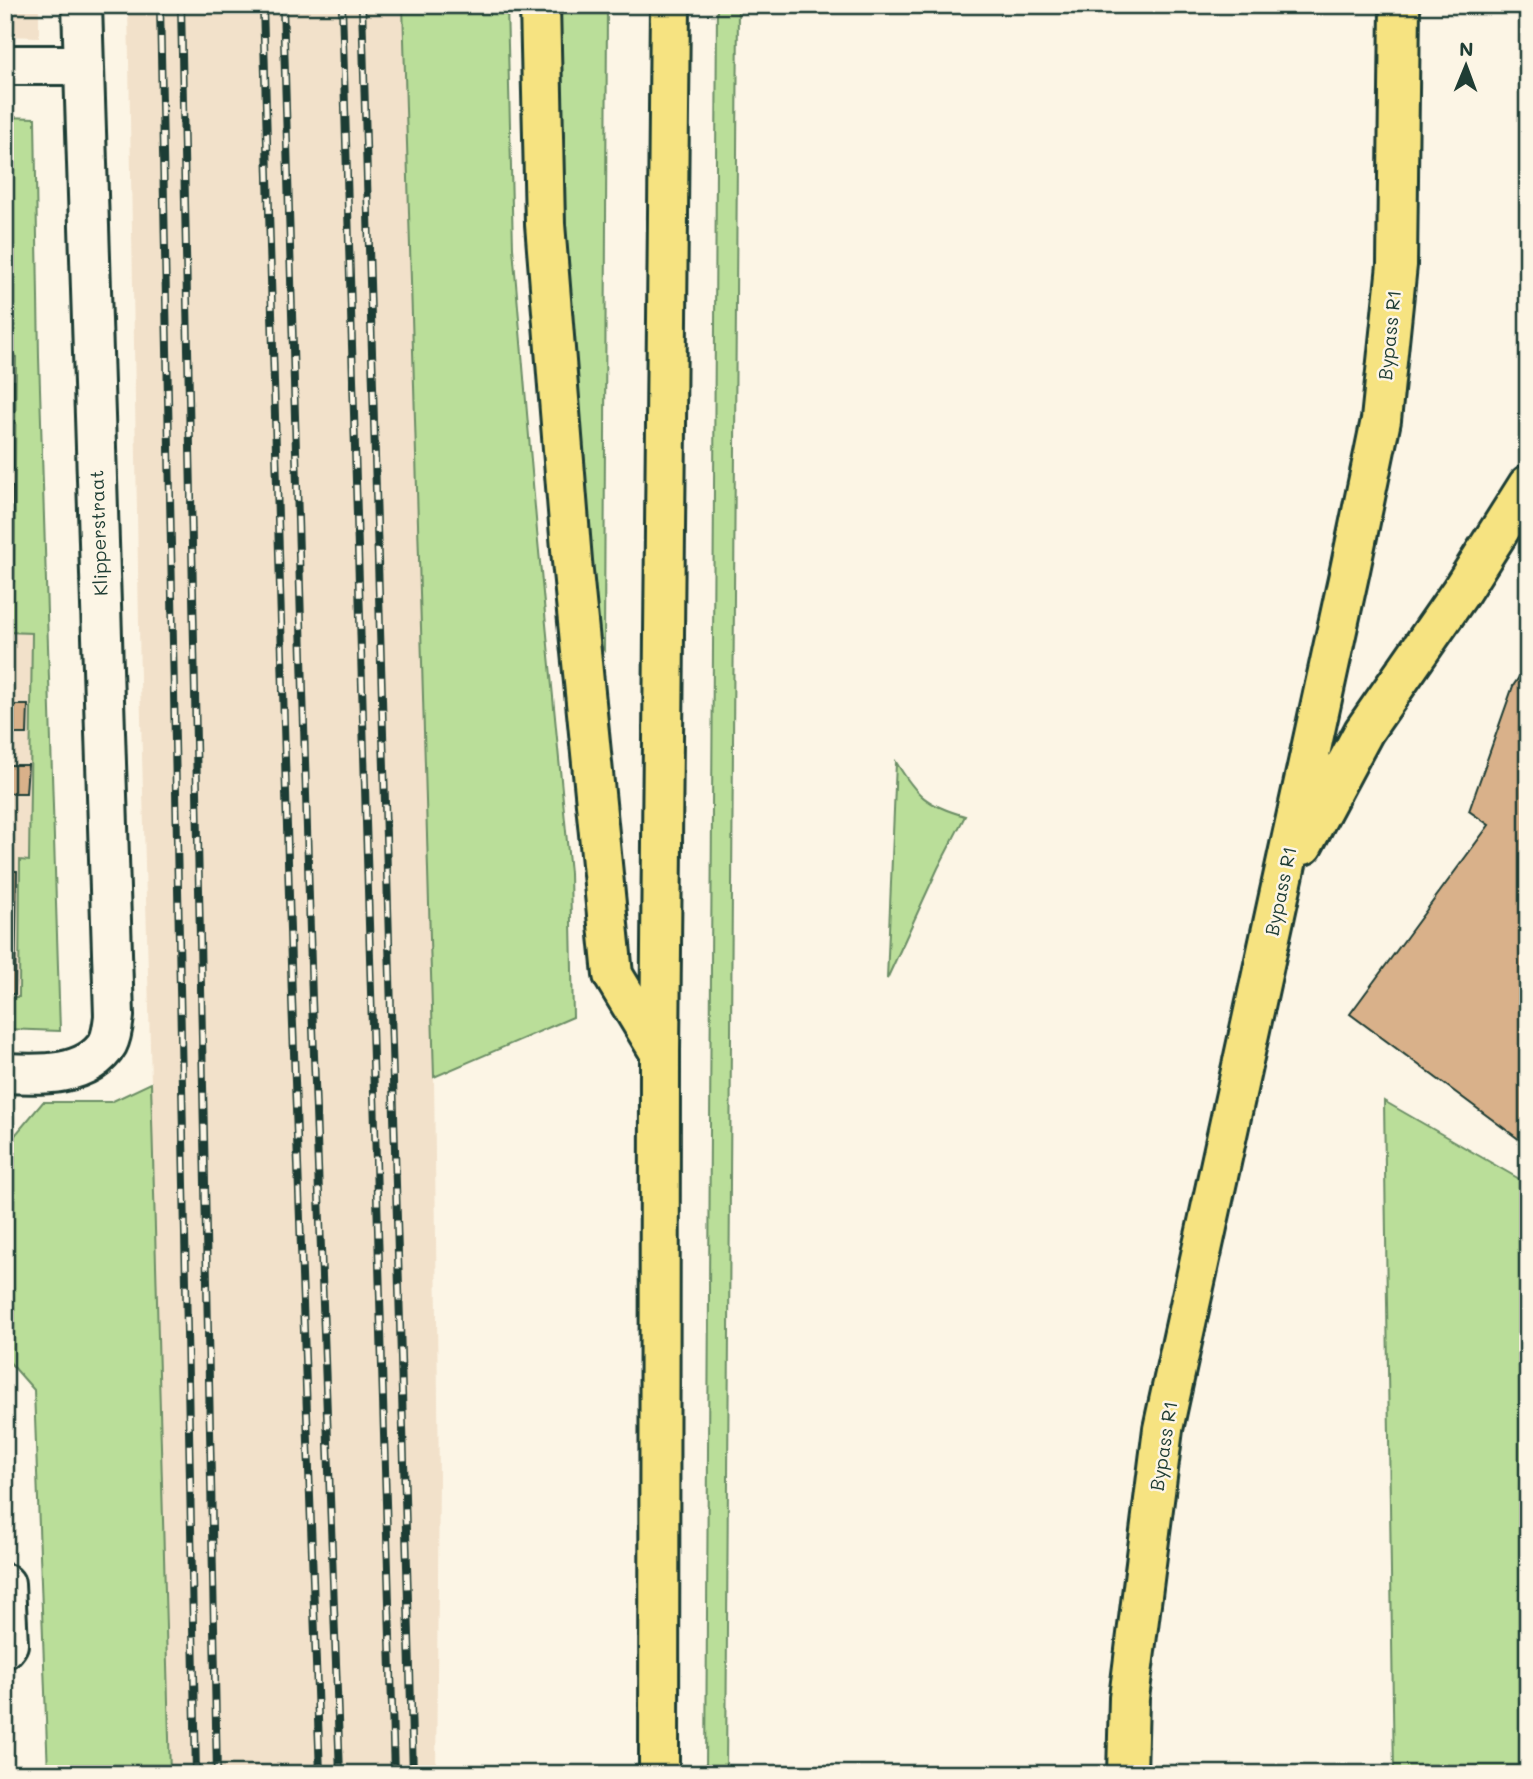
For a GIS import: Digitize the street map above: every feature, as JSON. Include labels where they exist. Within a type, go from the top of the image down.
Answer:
[{"type":"highway","points":[[540,5],[545,224],[572,561],[613,975],[660,1053]]},
{"type":"highway","points":[[659,1774],[660,1053],[670,5]]},
{"type":"highway","name":"Bypass R1","points":[[1127,1774],[1129,1698],[1164,1429],[1381,420],[1397,265],[1399,5]]},
{"type":"highway","points":[[1280,887],[1364,732],[1461,591],[1528,485]]},
{"type":"street","name":"Klipperstraat","points":[[5,1073],[67,1071],[98,1056],[109,1041],[114,1016],[82,5]]},
{"type":"street","points":[[5,65],[83,65]]},
{"type":"street","points":[[5,1584],[8,1644],[5,1648]]},
{"type":"shaded area","points":[[5,5],[39,5],[39,37],[5,36]]},
{"type":"shaded area","points":[[128,5],[403,5],[434,1077],[439,1479],[436,1774],[170,1774],[140,682]]},
{"type":"shaded area","points":[[5,117],[35,118],[39,357],[60,1031],[5,1029]]},
{"type":"green space","points":[[403,5],[507,5],[513,248],[570,873],[573,1017],[434,1077]]},
{"type":"green space","points":[[560,5],[607,5],[604,650],[595,637],[562,213]]},
{"type":"green space","points":[[717,5],[738,5],[726,1774],[706,1774]]},
{"type":"green space","points":[[5,117],[35,118],[39,357],[60,1031],[5,1029],[5,997],[19,997],[20,860],[29,861],[32,633],[5,632],[5,581],[14,581],[16,357],[5,356]]},
{"type":"green space","points":[[896,762],[924,798],[941,808],[965,816],[887,979]]},
{"type":"green space","points":[[151,1083],[170,1774],[48,1774],[34,1390],[5,1357],[5,1147],[43,1102],[111,1102]]},
{"type":"green space","points":[[1384,1101],[1528,1184],[1528,1774],[1394,1774]]},
{"type":"building","points":[[5,380],[14,381],[14,423],[8,424],[7,434],[13,434],[13,469],[6,470],[6,486],[13,487],[12,524],[6,524],[6,534],[12,534],[12,577],[5,577]]},
{"type":"building","points":[[5,649],[10,649],[9,705],[28,705],[27,734],[9,734],[9,737],[5,737]]},
{"type":"building","points":[[1528,664],[1528,1146],[1350,1014],[1489,825],[1469,811],[1513,686]]},
{"type":"building","points":[[5,761],[8,761],[8,765],[28,765],[26,793],[8,793],[6,849]]},
{"type":"building","points":[[5,871],[17,871],[15,994],[5,994]]},
{"type":"railway","points":[[160,5],[196,1774]]},
{"type":"railway","points":[[181,5],[217,1774]]},
{"type":"railway","points":[[263,5],[292,998],[320,1774]]},
{"type":"railway","points":[[283,5],[312,1000],[340,1774]]},
{"type":"railway","points":[[342,5],[394,1774]]},
{"type":"railway","points":[[362,5],[413,1774]]}]
